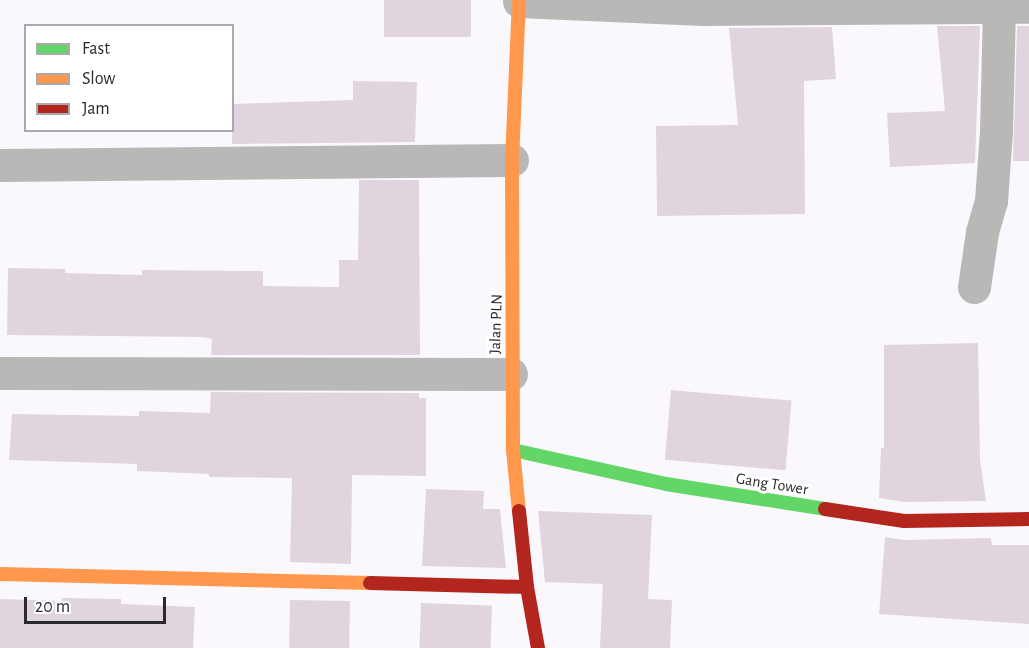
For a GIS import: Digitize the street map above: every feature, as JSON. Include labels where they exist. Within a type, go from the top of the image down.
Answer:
[{"type":"street","points":[[519,0],[703,9],[1014,7],[996,131],[991,201],[982,232],[974,287]]},
{"type":"street","name":"Jalan PLN","points":[[519,0],[512,160],[513,450],[527,587],[538,648]]},
{"type":"street","points":[[0,165],[512,160]]},
{"type":"street","points":[[0,372],[511,374]]},
{"type":"street","name":"Gang Tower","points":[[513,450],[666,484],[904,521],[1029,519]]},
{"type":"street","points":[[0,574],[527,587]]},
{"type":"building","points":[[384,0],[471,0],[471,37],[384,37]]},
{"type":"building","points":[[937,26],[980,26],[975,163],[890,167],[887,113],[945,111]]},
{"type":"building","points":[[1017,26],[1029,26],[1029,161],[1013,161]]},
{"type":"building","points":[[832,27],[836,79],[804,81],[805,214],[657,216],[656,126],[738,125],[729,28]]},
{"type":"building","points":[[353,81],[417,82],[415,142],[232,144],[234,104],[353,100]]},
{"type":"building","points":[[359,180],[419,180],[420,355],[211,355],[212,339],[203,337],[7,335],[8,268],[65,269],[65,273],[142,275],[142,270],[263,271],[263,286],[339,287],[339,260],[358,260]]},
{"type":"building","points":[[978,343],[980,460],[986,501],[905,502],[879,498],[881,448],[884,448],[884,345]]},
{"type":"building","points":[[671,390],[792,401],[785,470],[665,460]]},
{"type":"building","points":[[211,392],[419,393],[419,398],[426,398],[426,476],[352,475],[351,564],[290,562],[292,478],[209,477],[209,474],[137,471],[137,464],[9,460],[12,414],[139,416],[139,411],[210,413]]},
{"type":"building","points":[[426,489],[484,491],[483,509],[500,509],[506,568],[422,566]]},
{"type":"building","points":[[538,511],[652,515],[648,599],[672,600],[670,648],[600,648],[603,584],[545,582]]},
{"type":"building","points":[[885,537],[904,540],[991,538],[992,545],[1029,545],[1029,624],[879,614]]},
{"type":"building","points":[[62,598],[121,599],[121,604],[195,607],[193,648],[0,648],[0,599],[62,601]]},
{"type":"building","points":[[290,600],[350,601],[349,648],[289,648]]},
{"type":"building","points":[[421,603],[492,605],[490,648],[419,648]]},
{"type":"traffic: fast","points":[[513,450],[666,484],[825,509]]},
{"type":"traffic: slow","points":[[519,0],[512,160],[513,450],[519,511]]},
{"type":"traffic: slow","points":[[0,574],[370,583]]},
{"type":"traffic: jam","points":[[825,509],[904,521],[1029,519]]},
{"type":"traffic: jam","points":[[519,511],[527,587],[538,648]]},
{"type":"traffic: jam","points":[[370,583],[527,587]]}]
